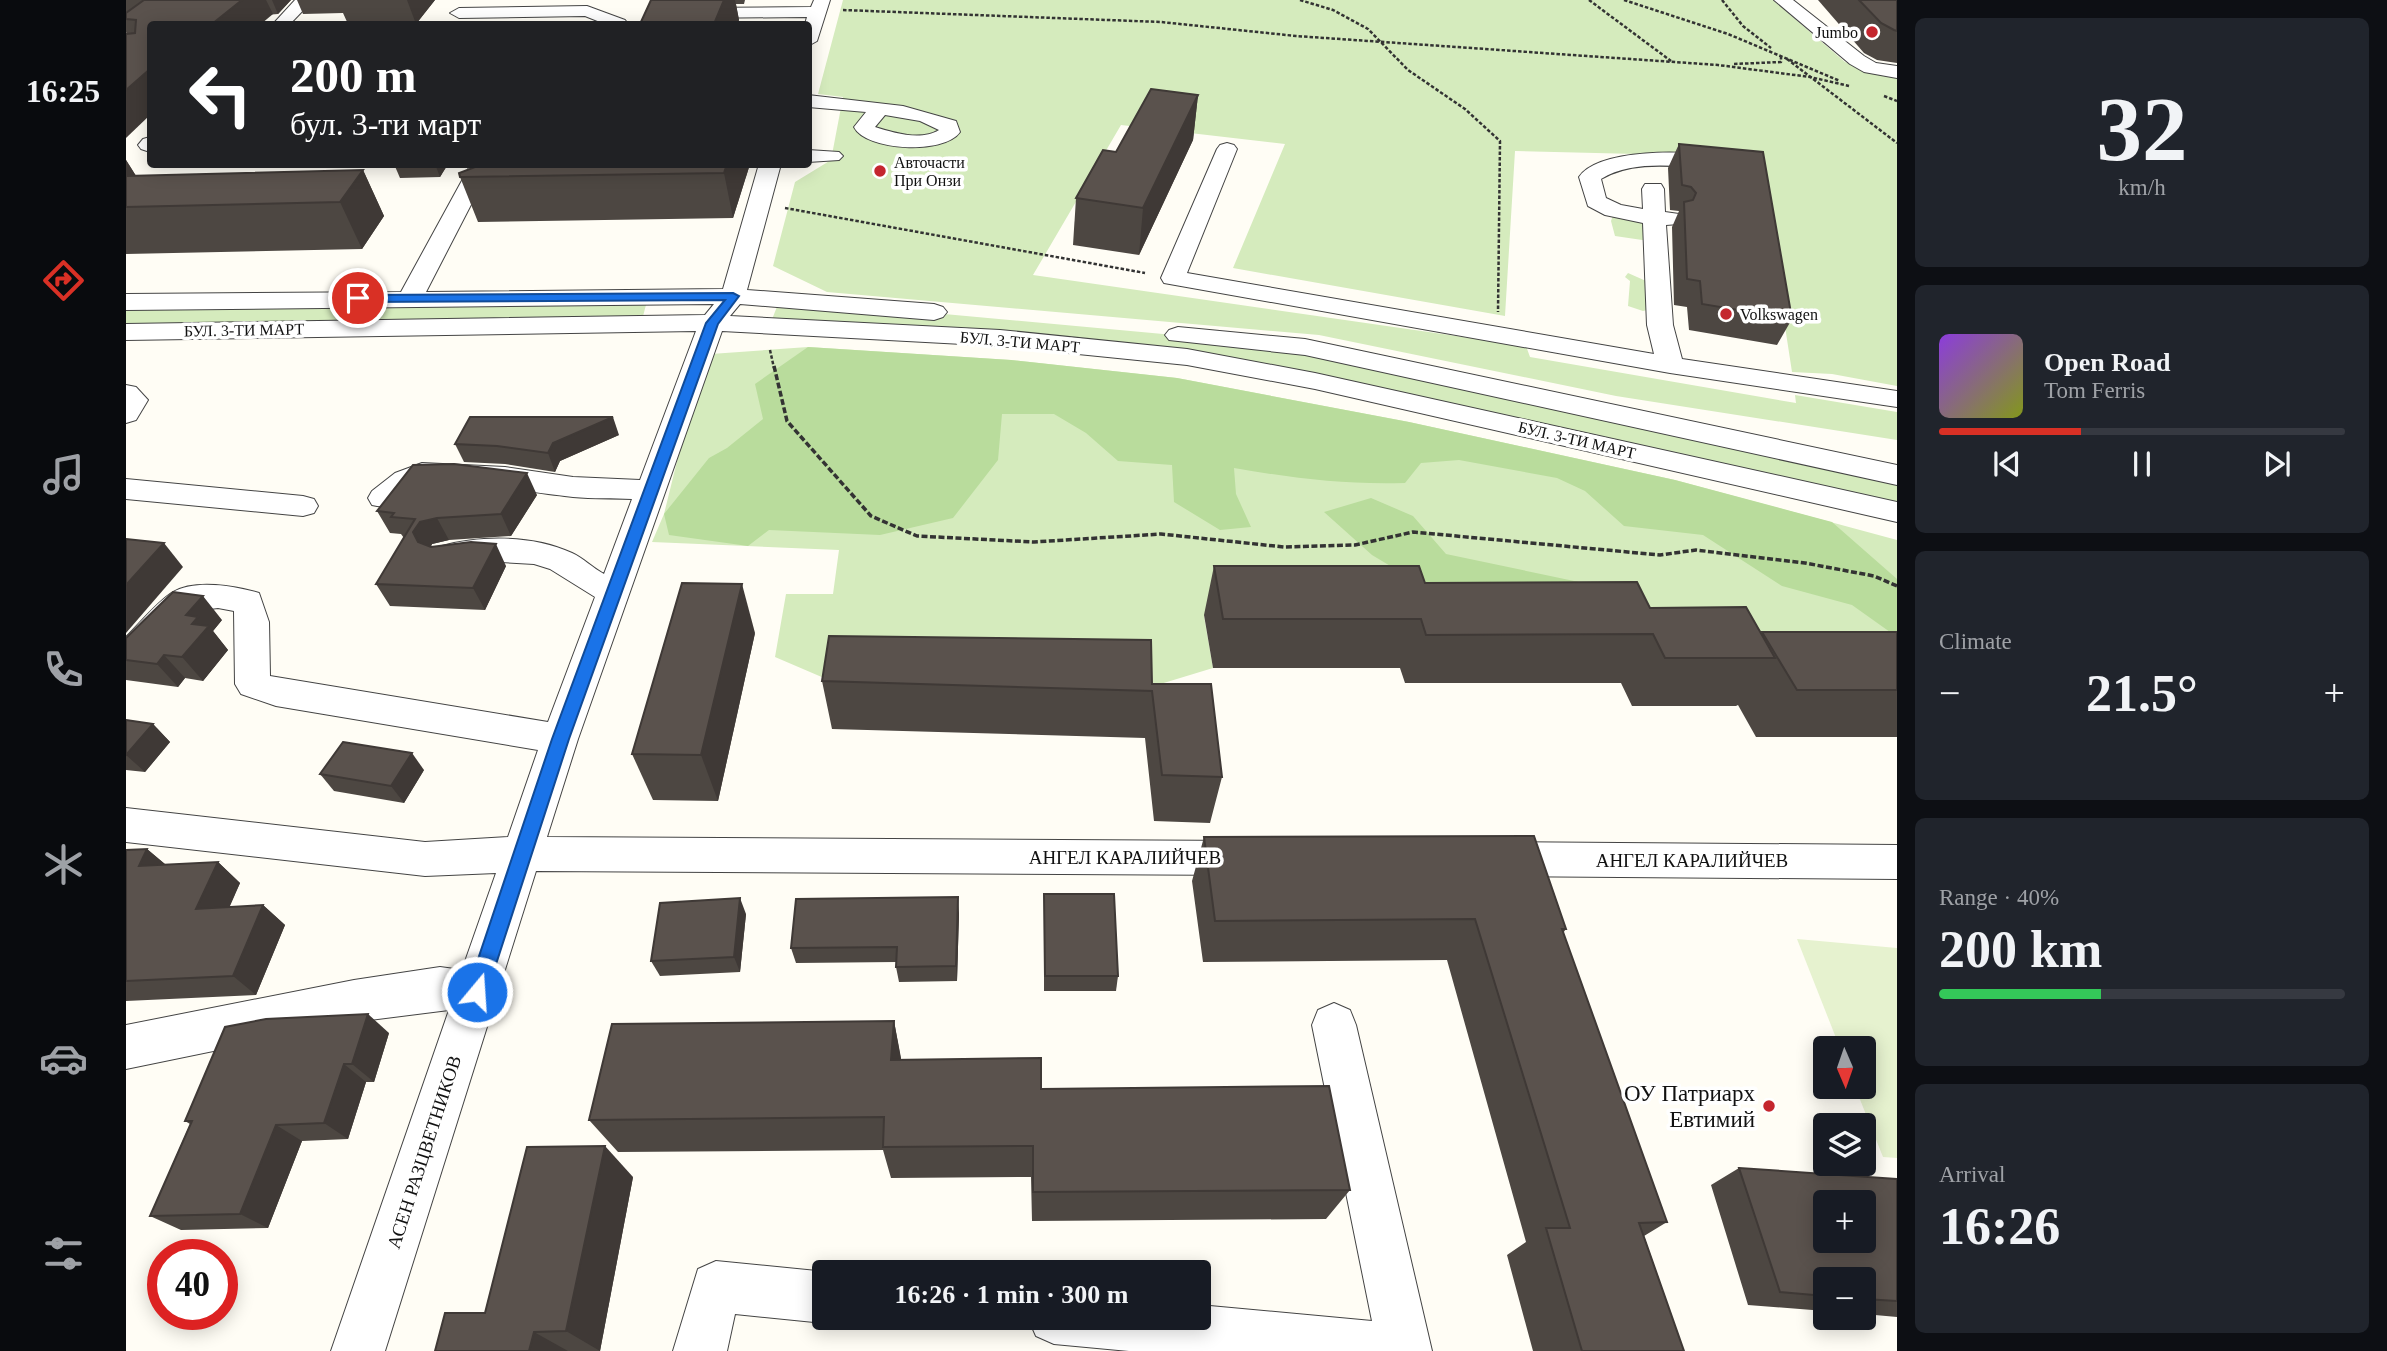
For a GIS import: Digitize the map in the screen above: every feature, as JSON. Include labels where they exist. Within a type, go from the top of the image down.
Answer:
[{"type":"street","points":[[284,21],[305,0]]},
{"type":"street","points":[[1782,0],[1857,60],[1871,68],[1897,72]]},
{"type":"street","points":[[668,12],[820,6],[812,29]]},
{"type":"street","points":[[459,13],[587,11],[612,21]]},
{"type":"street","points":[[296,21],[308,20]]},
{"type":"street","points":[[812,101],[880,109]]},
{"type":"street","points":[[1227,149],[1174,278],[1670,365],[1897,399]]},
{"type":"street","points":[[812,156],[832,156]]},
{"type":"street","points":[[1663,218],[1619,212],[1603,206],[1596,201],[1590,177],[1598,170],[1647,160],[1713,162]]},
{"type":"street","points":[[410,298],[480,168]]},
{"type":"street","name":"АСЕН РАЗЦВЕТНИКОВ","points":[[358,1351],[561,739],[651,490],[723,310],[760,203],[769,168]]},
{"type":"street","points":[[1653,189],[1663,218],[1660,325],[1670,365]]},
{"type":"street","points":[[458,213],[483,202]]},
{"type":"street","name":"БУЛ. 3-ТИ МАРТ","points":[[126,302],[410,298],[1037,321],[1305,347],[1897,475]]},
{"type":"street","name":"БУЛ. 3-ТИ МАРТ","points":[[126,332],[723,310],[1187,357],[1315,381],[1897,512]]},
{"type":"street","points":[[126,394],[134,400],[126,414]]},
{"type":"street","points":[[383,498],[406,480],[422,473],[505,477],[573,487],[651,490]]},
{"type":"street","points":[[126,489],[303,506]]},
{"type":"street","points":[[444,555],[482,550],[535,553],[561,561],[580,575],[614,593]]},
{"type":"street","points":[[126,658],[185,600],[218,596],[247,601],[254,618],[250,667],[253,684],[276,692],[561,739]]},
{"type":"street","name":"АНГЕЛ КАРАЛИЙЧЕВ","points":[[126,825],[425,859],[522,854],[1287,858]]},
{"type":"street","name":"АНГЕЛ КАРАЛИЙЧЕВ","points":[[1465,859],[1527,879],[1897,862]]},
{"type":"street","points":[[126,1047],[354,1001],[440,988],[477,992]]},
{"type":"street","points":[[1185,1330],[1404,1350],[1334,1025]]},
{"type":"street","points":[[700,1351],[716,1287],[812,1296]]},
{"type":"path","points":[[1300,0],[1334,10],[1368,29],[1408,71],[1465,108],[1500,142],[1500,294],[1496,333]]},
{"type":"path","points":[[1589,0],[1672,61]]},
{"type":"path","points":[[820,6],[1010,18],[1046,16],[1161,22],[1380,42],[1672,61],[1810,77],[1854,87],[1781,54],[1625,0]]},
{"type":"path","points":[[1722,0],[1758,40],[1859,110],[1897,143]]},
{"type":"path","points":[[1718,65],[1781,62],[1781,54]]},
{"type":"path","points":[[1876,93],[1897,101]]},
{"type":"path","points":[[760,203],[1174,278]]},
{"type":"path","points":[[766,339],[775,361],[788,421],[871,516],[917,536],[1034,542],[1161,534],[1284,547],[1355,545],[1413,532],[1660,555],[1696,550],[1805,563],[1874,576],[1897,586]]},
{"type":"green space","points":[[843,0],[1773,0],[1845,62],[1871,72],[1897,76],[1897,386],[1832,374],[1792,372],[1759,157],[1515,151],[1505,316],[1233,268],[1285,144],[1121,125],[1033,275],[1526,346],[1530,357],[1796,403],[1795,395],[1897,412],[1897,440],[1616,396],[1319,335],[827,292],[773,266],[795,182],[831,160],[843,97],[818,94]]},
{"type":"green space","points":[[1613,215],[1646,221],[1649,241],[1615,236],[1611,221]]},
{"type":"green space","points":[[1628,273],[1655,285],[1655,308],[1643,311],[1628,306],[1630,281],[1625,277]]},
{"type":"green space","points":[[648,297],[641,324],[126,333],[126,302]]},
{"type":"green space","points":[[780,299],[1305,347],[1897,475],[1897,512],[1187,357],[769,327]]},
{"type":"green space","points":[[808,347],[1011,360],[1177,378],[1409,422],[1675,480],[1897,540],[1897,680],[1204,616],[1213,668],[1144,689],[838,684],[775,657],[786,594],[833,594],[839,550],[652,542],[664,514],[684,433],[711,354]]},
{"type":"green space","points":[[808,347],[1011,360],[1177,378],[1409,422],[1675,480],[1832,522],[1897,579],[1897,637],[1852,605],[1782,586],[1703,535],[1624,526],[1585,491],[1557,478],[1459,460],[1421,463],[1405,483],[1319,480],[1234,468],[1236,494],[1251,527],[1220,530],[1174,502],[1172,465],[1118,461],[1086,433],[1054,414],[1002,414],[998,460],[953,518],[880,535],[769,530],[748,546],[669,535],[664,514],[709,458],[727,448],[763,419],[755,384]]},
{"type":"green space","points":[[1371,498],[1413,516],[1446,554],[1617,590],[1472,615],[1372,555],[1324,512]]},
{"type":"green space","points":[[1797,939],[1897,948],[1897,1158],[1883,1157],[1876,1140],[1876,1113],[1865,1113],[1860,1099],[1876,1099],[1876,1036],[1835,1036]]},
{"type":"building","points":[[144,0],[242,0],[216,21],[147,21],[147,72],[126,90],[126,34],[135,33],[136,20],[126,19],[126,13]]},
{"type":"building","points":[[651,0],[724,0],[715,21],[641,21]]},
{"type":"building","points":[[1859,0],[1897,0],[1897,31],[1881,23]]},
{"type":"building","points":[[1151,89],[1198,95],[1143,208],[1076,198],[1103,150],[1116,152]]},
{"type":"building","points":[[1679,144],[1763,152],[1792,319],[1702,304],[1700,281],[1687,279],[1684,202],[1693,200],[1696,193],[1691,187],[1682,185]]},
{"type":"building","points":[[472,168],[726,168],[724,173],[460,177],[459,173]]},
{"type":"building","points":[[363,170],[340,202],[126,207],[126,176]]},
{"type":"building","points":[[470,417],[613,417],[553,443],[548,453],[455,444]]},
{"type":"building","points":[[454,464],[527,473],[501,514],[437,518],[420,522],[413,532],[418,542],[431,547],[471,542],[496,544],[473,588],[376,584],[415,519],[391,517],[394,513],[377,511],[413,465]]},
{"type":"building","points":[[126,539],[164,543],[126,585]]},
{"type":"building","points":[[1214,566],[1419,566],[1425,583],[1637,582],[1650,608],[1746,607],[1775,658],[1665,658],[1653,634],[1426,635],[1421,619],[1223,619]]},
{"type":"building","points":[[682,583],[742,584],[701,755],[632,754]]},
{"type":"building","points":[[173,592],[203,596],[186,615],[198,617],[192,624],[209,626],[182,657],[164,655],[157,664],[126,660],[126,638]]},
{"type":"building","points":[[1762,632],[1897,632],[1897,690],[1797,690]]},
{"type":"building","points":[[829,636],[1151,640],[1152,684],[1211,684],[1222,777],[1162,775],[1152,691],[822,681]]},
{"type":"building","points":[[126,720],[153,724],[126,755]]},
{"type":"building","points":[[343,742],[412,753],[391,786],[320,774]]},
{"type":"building","points":[[1534,836],[1566,929],[1562,929],[1667,1222],[1639,1223],[1684,1351],[1582,1351],[1546,1228],[1570,1228],[1475,919],[1215,921],[1204,837]]},
{"type":"building","points":[[147,849],[139,866],[218,862],[196,909],[263,905],[233,976],[126,981],[126,850]]},
{"type":"building","points":[[1044,894],[1114,894],[1118,976],[1045,976]]},
{"type":"building","points":[[958,897],[956,966],[896,967],[897,947],[791,948],[796,899]]},
{"type":"building","points":[[740,898],[734,957],[651,961],[660,903]]},
{"type":"building","points":[[368,1014],[352,1064],[344,1064],[324,1123],[276,1125],[240,1214],[150,1216],[192,1121],[185,1121],[225,1027],[266,1019]]},
{"type":"building","points":[[894,1021],[891,1060],[1041,1058],[1041,1089],[1329,1086],[1350,1190],[1033,1192],[1033,1146],[883,1147],[884,1117],[589,1120],[612,1024]]},
{"type":"building","points":[[605,1146],[566,1331],[534,1332],[529,1351],[435,1351],[445,1313],[485,1313],[527,1147]]},
{"type":"building","points":[[1739,1168],[1813,1173],[1813,1176],[1897,1179],[1897,1301],[1876,1300],[1876,1267],[1813,1267],[1813,1295],[1780,1292]]},
{"type":"place","name":"Jumbo","points":[[1872,32]]},
{"type":"place","name":"Авточасти При Онзи","points":[[880,171]]},
{"type":"place","name":"Volkswagen","points":[[1726,314]]},
{"type":"place","name":"ОУ Патриарх Евтимий","points":[[1769,1106]]},
{"type":"route","points":[[358,298],[733,296],[712,323],[561,739],[477,992]]}]
